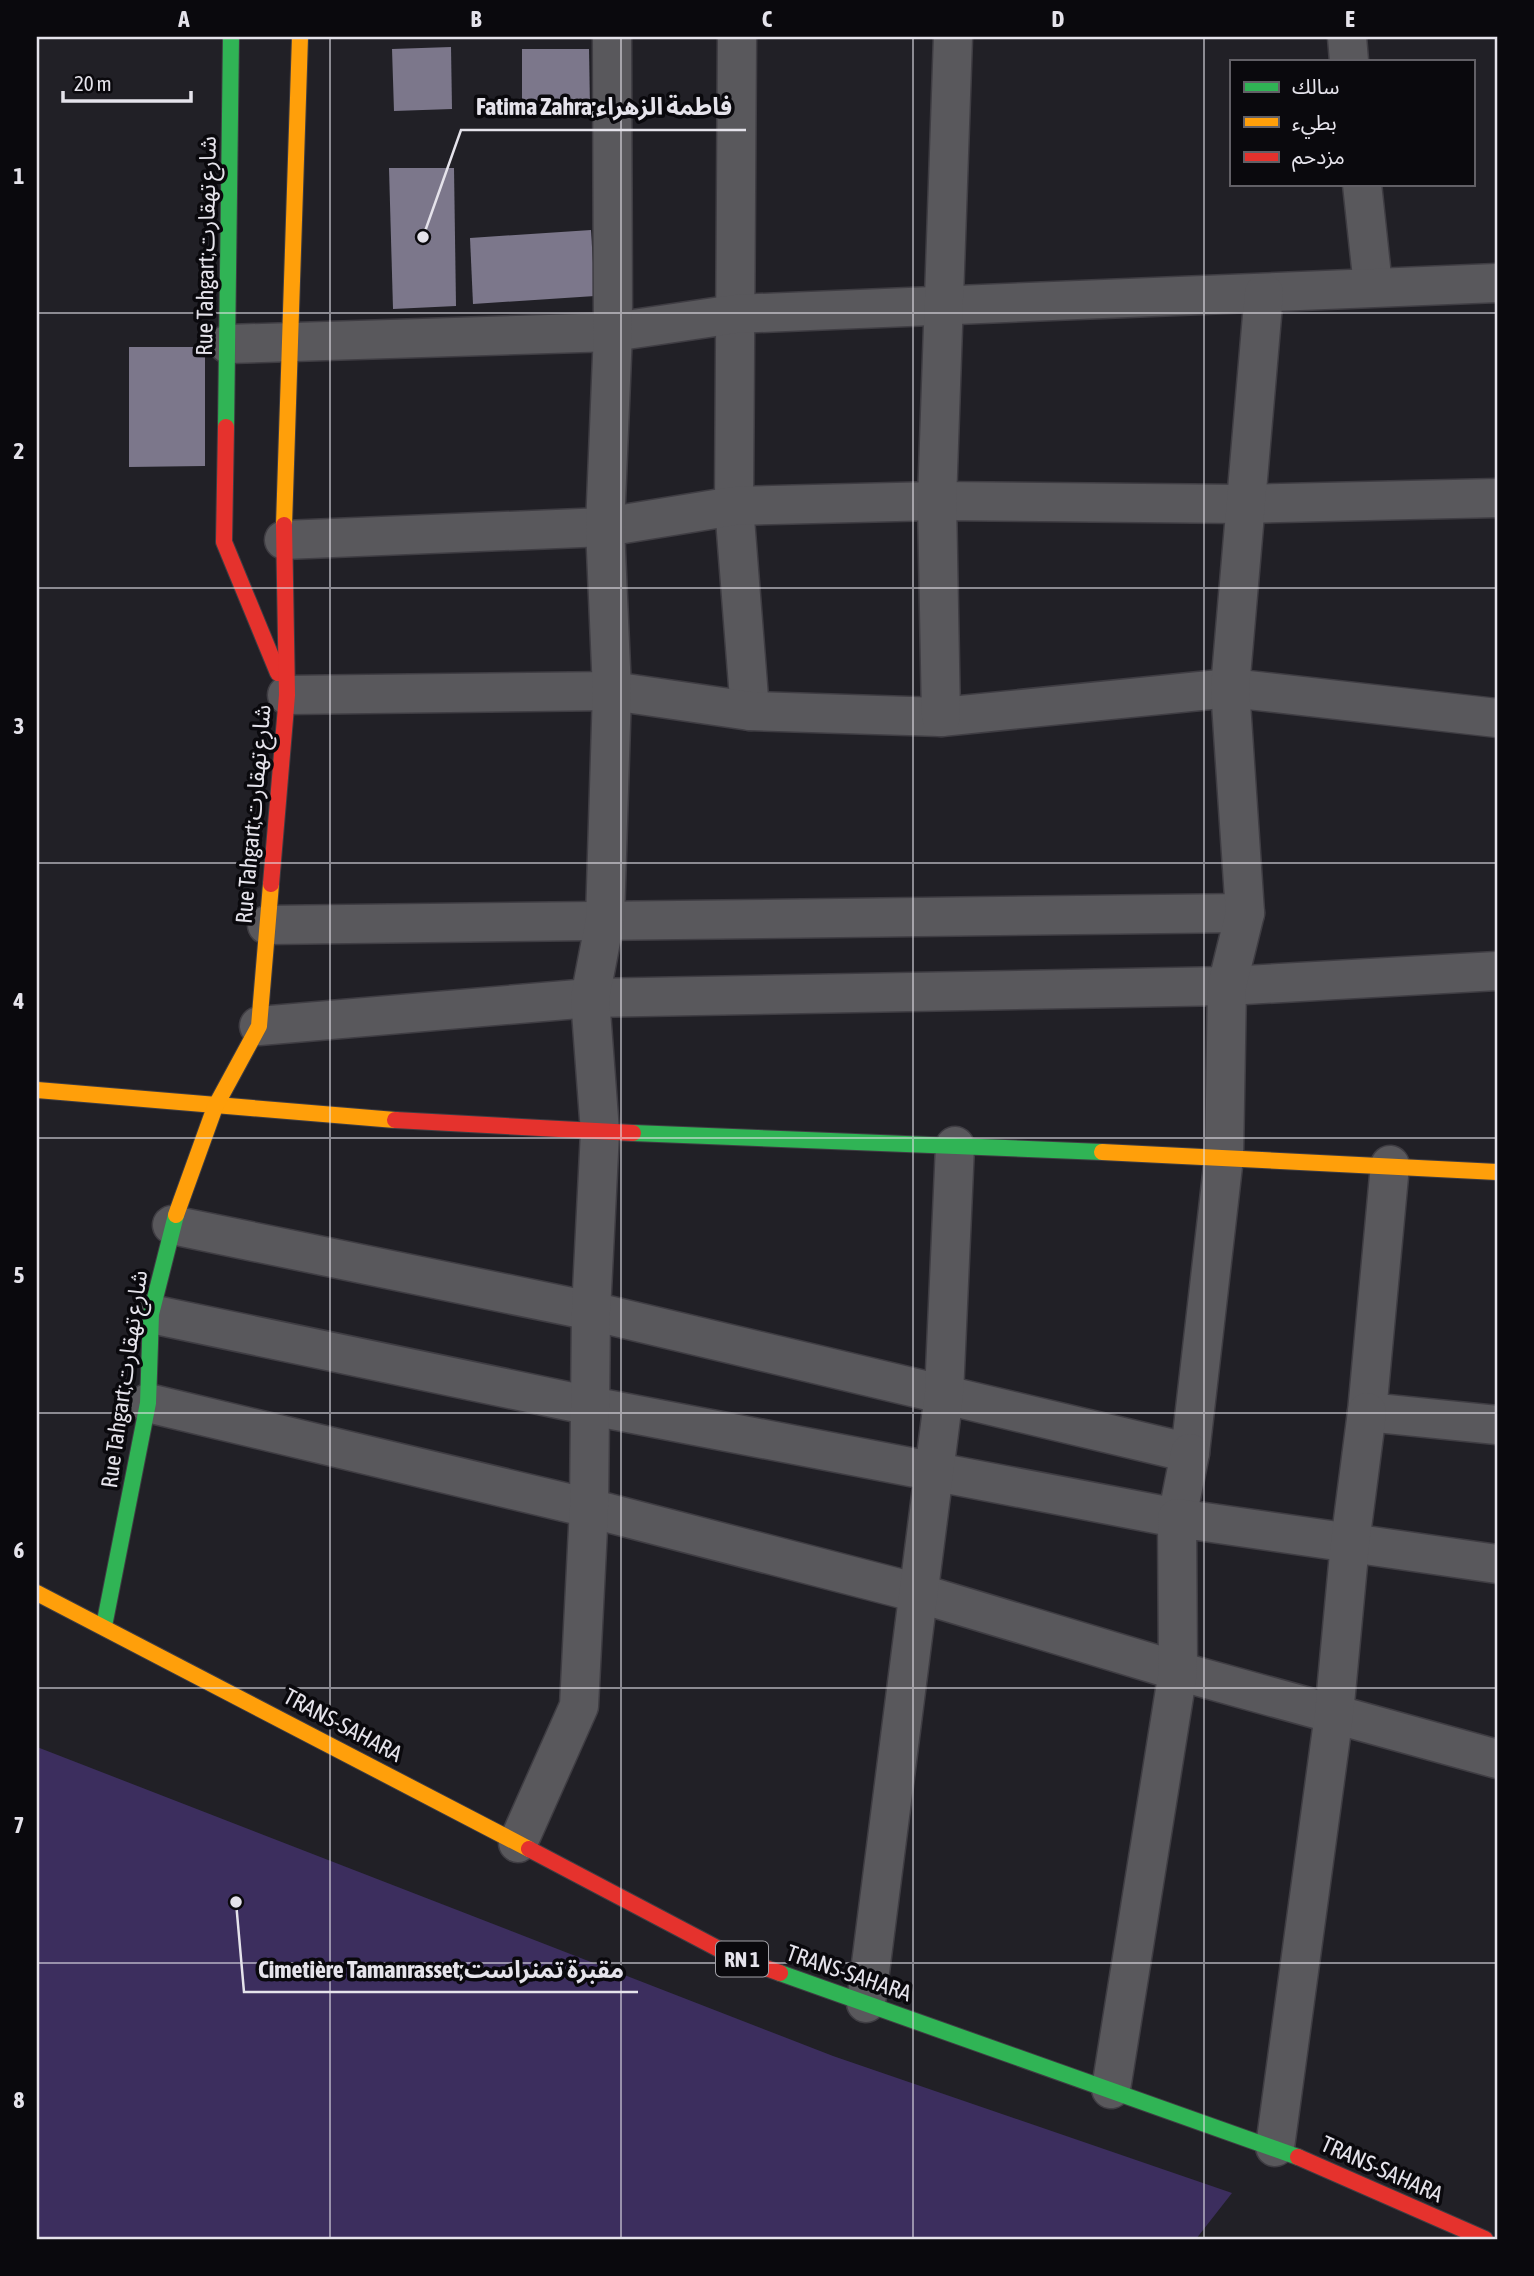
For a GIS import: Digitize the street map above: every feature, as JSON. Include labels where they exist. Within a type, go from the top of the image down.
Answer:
[{"type":"street","name":"Rue Tahgart;شارع تهقارت","points":[[231,37],[225,542],[287,695]]},
{"type":"street","name":"Rue Tahgart;شارع تهقارت","points":[[104,1626],[148,1403],[151,1314],[172,1226],[215,1107],[259,1026],[287,695],[284,540],[300,37]]},
{"type":"street","points":[[518,1843],[579,1706],[589,1508],[591,1311],[600,1132],[590,999],[605,920],[612,691],[605,527],[613,332],[612,37]]},
{"type":"street","points":[[737,37],[734,506],[750,711]]},
{"type":"street","points":[[941,717],[937,501],[953,37]]},
{"type":"street","points":[[1347,37],[1349,60]]},
{"type":"street","points":[[1363,186],[1373,286]]},
{"type":"street","points":[[228,344],[613,332],[735,314],[1497,283]]},
{"type":"street","points":[[1111,2090],[1178,1671],[1177,1518],[1190,1453],[1224,1157],[1227,986],[1245,913],[1230,688],[1243,504],[1264,293]]},
{"type":"street","points":[[284,540],[605,527],[734,506],[937,501],[1243,504],[1497,498]]},
{"type":"street","points":[[287,695],[612,691],[750,711],[941,717],[1230,688],[1497,718]]},
{"type":"street","points":[[267,925],[1245,913]]},
{"type":"street","points":[[259,1026],[590,999],[1227,986],[1497,971]]},
{"type":"street","points":[[37,1090],[215,1107],[600,1132],[1224,1157],[1497,1172]]},
{"type":"street","points":[[866,2003],[944,1394],[955,1146]]},
{"type":"street","points":[[1275,2147],[1335,1714],[1350,1543],[1367,1412],[1390,1165]]},
{"type":"street","points":[[172,1226],[591,1311],[1190,1453]]},
{"type":"street","points":[[151,1314],[933,1474],[1177,1518],[1497,1564]]},
{"type":"street","points":[[148,1403],[589,1508],[918,1593],[1178,1671],[1497,1759]]},
{"type":"street","points":[[1367,1412],[1497,1425]]},
{"type":"street","name":"TRANS-SAHARA","points":[[37,1593],[732,1956],[1275,2147],[1485,2239]]},
{"type":"shaded area","points":[[37,1747],[833,2056],[1232,2193],[1196,2239],[37,2239]]},
{"type":"building","points":[[451,47],[452,109],[394,111],[392,49]]},
{"type":"building","points":[[522,49],[589,49],[590,108],[522,108]]},
{"type":"building","points":[[389,168],[454,168],[456,306],[393,309]]},
{"type":"building","points":[[591,230],[595,296],[473,304],[470,238]]},
{"type":"building","points":[[129,347],[205,347],[205,466],[129,467]]},
{"type":"traffic: fast","points":[[226,427],[231,37]]},
{"type":"traffic: fast","points":[[633,1133],[1102,1152]]},
{"type":"traffic: fast","points":[[104,1626],[148,1403],[151,1314],[176,1215]]},
{"type":"traffic: fast","points":[[780,1973],[1298,2157]]},
{"type":"traffic: slow","points":[[284,525],[300,37]]},
{"type":"traffic: slow","points":[[176,1215],[215,1107],[259,1026],[271,884]]},
{"type":"traffic: slow","points":[[37,1090],[395,1120]]},
{"type":"traffic: slow","points":[[1102,1152],[1497,1172]]},
{"type":"traffic: slow","points":[[37,1593],[529,1849]]},
{"type":"traffic: jam","points":[[226,427],[224,542],[278,673]]},
{"type":"traffic: jam","points":[[271,884],[287,695],[284,525]]},
{"type":"traffic: jam","points":[[395,1120],[633,1133]]},
{"type":"traffic: jam","points":[[529,1849],[732,1956],[780,1973]]},
{"type":"traffic: jam","points":[[1298,2157],[1485,2239]]},
{"type":"place","name":"Fatima Zahra;فاطمة الزهراء","points":[[423,237]]},
{"type":"place","name":"Cimetière Tamanrasset;مقبرة تمنراست","points":[[236,1902]]}]
